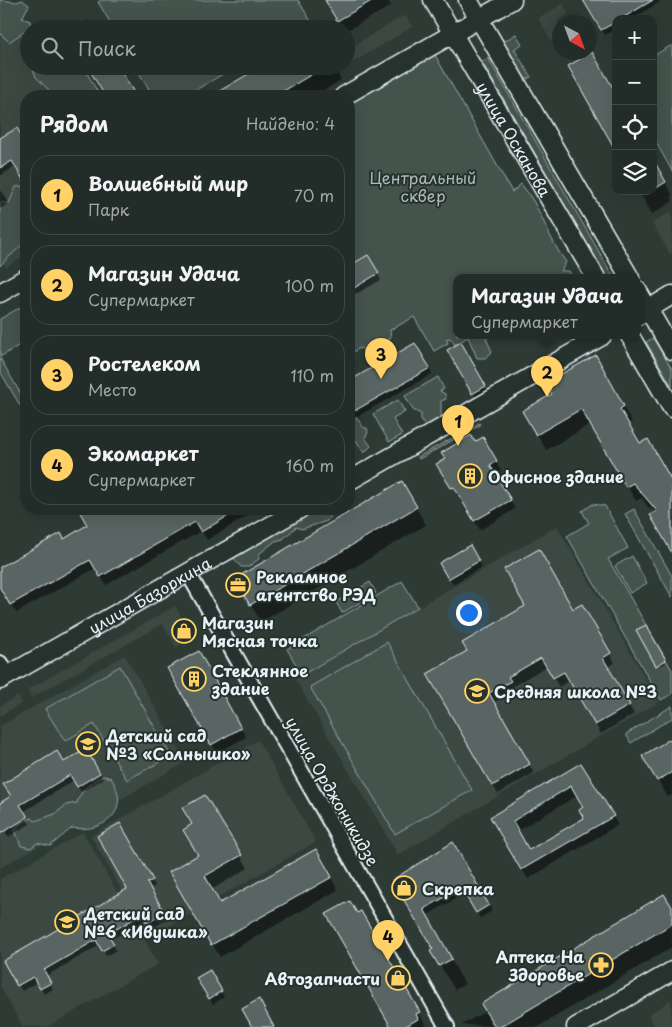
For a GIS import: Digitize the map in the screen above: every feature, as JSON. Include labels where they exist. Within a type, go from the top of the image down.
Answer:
[{"type":"street","name":"улица Осканова","points":[[432,0],[594,274]]},
{"type":"street","name":"улица Осканова","points":[[468,0],[628,274]]},
{"type":"street","points":[[354,90],[512,0]]},
{"type":"street","points":[[0,293],[20,281]]},
{"type":"street","points":[[672,296],[643,313],[672,350]]},
{"type":"street","points":[[355,478],[597,339]]},
{"type":"street","points":[[632,339],[672,408]]},
{"type":"street","name":"улица Базоркина","points":[[2,673],[188,573],[290,515]]},
{"type":"street","name":"улица Орджоникидзе","points":[[188,573],[447,1027]]},
{"type":"street","points":[[576,1027],[672,971]]},
{"type":"shaded area","points":[[8,0],[20,20],[20,75],[52,75],[61,90],[20,90],[20,220],[0,232],[0,3]]},
{"type":"shaded area","points":[[563,4],[569,14],[552,15],[552,43],[538,18]]},
{"type":"shaded area","points":[[405,15],[412,27],[355,61],[355,45]]},
{"type":"shaded area","points":[[672,211],[672,253],[670,254],[652,223]]},
{"type":"shaded area","points":[[20,242],[20,259],[6,267],[0,254]]},
{"type":"shaded area","name":"Средняя школа №3","points":[[557,526],[659,702],[398,855],[295,679]]},
{"type":"shaded area","points":[[175,606],[193,638],[176,647],[163,624],[31,698],[27,690]]},
{"type":"shaded area","name":"Детский сад №3 «Солнышко»","points":[[125,655],[186,762],[0,868],[0,726]]},
{"type":"shaded area","points":[[18,696],[22,703],[0,716],[0,706]]},
{"type":"shaded area","points":[[258,740],[316,842],[148,938],[91,836]]},
{"type":"shaded area","name":"Детский сад №6 «Ивушка»","points":[[83,832],[158,964],[47,1027],[23,1027],[0,986],[0,879]]},
{"type":"shaded area","points":[[671,1000],[672,1027],[655,1027],[648,1015]]},
{"type":"green space","points":[[0,0],[17,2],[22,0],[29,5],[22,18],[27,20],[20,20],[20,34],[9,42],[0,33]]},
{"type":"green space","points":[[102,0],[298,0],[310,20],[109,20],[98,2]]},
{"type":"green space","points":[[516,34],[522,44],[514,49],[531,77],[525,80],[503,42]]},
{"type":"green space","points":[[672,45],[672,171],[657,144],[657,54]]},
{"type":"green space","name":"Центральный сквер","points":[[435,55],[512,192],[521,184],[534,202],[559,253],[566,262],[561,271],[569,271],[571,274],[453,274],[453,339],[465,339],[455,345],[450,338],[446,339],[448,343],[434,351],[414,317],[390,330],[391,337],[378,352],[369,353],[360,348],[355,351],[355,100]]},
{"type":"green space","points":[[488,58],[612,274],[605,274],[482,62]]},
{"type":"green space","points":[[35,75],[88,75],[97,90],[49,90]]},
{"type":"green space","points":[[140,75],[221,75],[195,90],[149,90]]},
{"type":"green space","points":[[20,186],[20,247],[0,266],[0,203],[9,203],[16,187]]},
{"type":"green space","points":[[20,307],[20,345],[0,357],[0,319]]},
{"type":"green space","points":[[653,338],[672,369],[672,386],[646,342]]},
{"type":"green space","name":"Центральный сквер","points":[[469,339],[486,339],[492,352],[485,358],[477,358]]},
{"type":"green space","points":[[0,358],[20,393],[20,406],[0,371]]},
{"type":"green space","points":[[438,377],[444,389],[440,391],[445,394],[446,399],[441,401],[441,414],[445,420],[430,427],[421,422],[421,414],[413,410],[405,396]]},
{"type":"green space","points":[[398,400],[405,412],[393,419],[402,435],[389,442],[373,414]]},
{"type":"green space","points":[[355,418],[364,428],[367,428],[368,432],[365,438],[371,446],[364,453],[355,439]]},
{"type":"green space","points":[[479,423],[480,425],[419,459],[418,457]]},
{"type":"green space","points":[[593,504],[605,506],[628,548],[608,559],[672,670],[672,694],[661,700],[567,536],[589,523],[582,511]]},
{"type":"green space","points":[[634,509],[672,576],[672,597],[625,514]]},
{"type":"green space","points":[[331,515],[327,521],[302,529],[296,527],[283,539],[275,541],[259,554],[259,559],[248,567],[241,567],[230,554],[241,542],[245,529],[272,516]]},
{"type":"green space","points":[[632,556],[647,583],[630,593],[615,566]]},
{"type":"green space","points":[[402,581],[418,607],[302,675],[287,649]]},
{"type":"green space","points":[[370,582],[376,593],[342,613],[336,602]]},
{"type":"green space","points":[[387,642],[472,790],[395,834],[310,687]]},
{"type":"green space","points":[[120,666],[171,756],[127,780],[94,724],[65,741],[45,709]]},
{"type":"green space","points":[[672,706],[672,718],[631,743],[626,734]]},
{"type":"green space","points":[[104,776],[111,778],[117,790],[117,809],[112,817],[95,827],[84,829],[72,828],[50,846],[37,843],[31,848],[21,846],[15,830],[19,824],[32,818],[35,821],[55,814],[66,805],[77,803],[87,786]]},
{"type":"building","points":[[325,0],[373,0],[339,20],[336,20]]},
{"type":"building","points":[[583,0],[653,0],[628,15],[612,15],[612,24],[601,30],[597,23],[597,15],[592,15]]},
{"type":"building","points":[[578,60],[597,60],[612,86],[612,144],[568,66]]},
{"type":"building","points":[[92,75],[123,75],[132,90],[101,90]]},
{"type":"building","points":[[247,75],[311,75],[285,90],[221,90]]},
{"type":"building","points":[[17,128],[20,133],[20,175],[12,161],[0,168],[0,138]]},
{"type":"building","points":[[657,166],[666,182],[657,188]]},
{"type":"building","points":[[368,255],[379,273],[355,287],[355,263]]},
{"type":"building","points":[[461,342],[486,386],[472,394],[447,350]]},
{"type":"building","points":[[415,343],[430,368],[355,411],[355,378]]},
{"type":"building","points":[[596,355],[624,406],[620,409],[640,443],[648,439],[672,481],[672,553],[650,515],[657,511],[633,483],[626,487],[581,409],[536,435],[522,411],[552,394],[545,383]]},
{"type":"building","name":"Офисное здание","points":[[471,435],[475,442],[483,437],[497,461],[490,465],[511,500],[474,521],[454,487],[451,488],[436,464],[445,459],[441,453]]},
{"type":"building","points":[[402,481],[417,507],[250,605],[234,579],[344,515],[355,515],[355,508]]},
{"type":"building","points":[[81,515],[230,515],[201,532],[195,522],[100,577],[90,560],[10,605],[0,588],[0,567],[61,533],[64,539],[87,525]]},
{"type":"building","points":[[470,545],[479,561],[448,579],[439,563]]},
{"type":"building","points":[[539,549],[573,609],[582,604],[611,653],[603,658],[630,705],[595,725],[564,672],[553,678],[541,658],[508,677],[511,681],[489,693],[530,764],[492,786],[427,674],[467,651],[462,643],[525,606],[504,569]]},
{"type":"building","points":[[646,625],[666,660],[656,666],[636,630]]},
{"type":"building","points":[[199,651],[241,728],[211,745],[167,668]]},
{"type":"building","points":[[672,738],[672,772],[657,781],[642,756]]},
{"type":"building","points":[[86,749],[100,773],[77,787],[70,775],[20,805],[28,817],[0,834],[0,803],[11,796],[3,784],[57,751],[64,762]]},
{"type":"building","points":[[581,763],[614,816],[521,870],[490,817]],"holes":[[[571,786],[583,807],[579,810],[584,818],[529,850],[513,821]]]},
{"type":"building","points":[[205,795],[242,855],[205,876],[220,903],[316,849],[332,877],[211,945],[169,872],[198,855],[183,830],[192,824],[182,808]]},
{"type":"building","points":[[120,823],[153,880],[147,883],[165,913],[147,923],[142,914],[108,934],[114,944],[102,951],[96,940],[44,970],[51,983],[40,989],[33,977],[17,986],[3,961],[127,889],[97,836]]},
{"type":"building","points":[[453,842],[489,905],[476,913],[461,888],[424,909],[452,959],[439,966],[430,951],[433,949],[392,880]]},
{"type":"building","points":[[664,894],[672,907],[672,924],[500,1027],[495,1027],[481,1004]]},
{"type":"building","points":[[350,901],[357,913],[361,911],[420,1012],[416,1014],[418,1019],[404,1027],[391,1027],[326,914]]},
{"type":"building","points":[[210,970],[222,991],[209,999],[196,978]]},
{"type":"building","points":[[259,999],[274,1027],[252,1027],[242,1009]]},
{"type":"place","name":"Ростелеком","points":[[381,379]]},
{"type":"place","name":"Магазин Удача","points":[[547,397]]},
{"type":"place","name":"Волшебный мир","points":[[458,446]]},
{"type":"place","name":"Офисное здание","points":[[470,476]]},
{"type":"place","name":"Рекламное агентство РЭД","points":[[238,585]]},
{"type":"place","name":"Магазин Мясная точка","points":[[184,631]]},
{"type":"place","name":"Стеклянное здание","points":[[194,679]]},
{"type":"place","name":"Средняя школа №3","points":[[477,691]]},
{"type":"place","name":"Детский сад №3 «Солнышко»","points":[[88,744]]},
{"type":"place","name":"Скрепка","points":[[404,888]]},
{"type":"place","name":"Детский сад №6 «Ивушка»","points":[[67,922]]},
{"type":"place","name":"Экомаркет","points":[[388,961]]},
{"type":"place","name":"Аптека На Здоровье","points":[[601,965]]},
{"type":"place","name":"Автозапчасти","points":[[398,978]]}]
